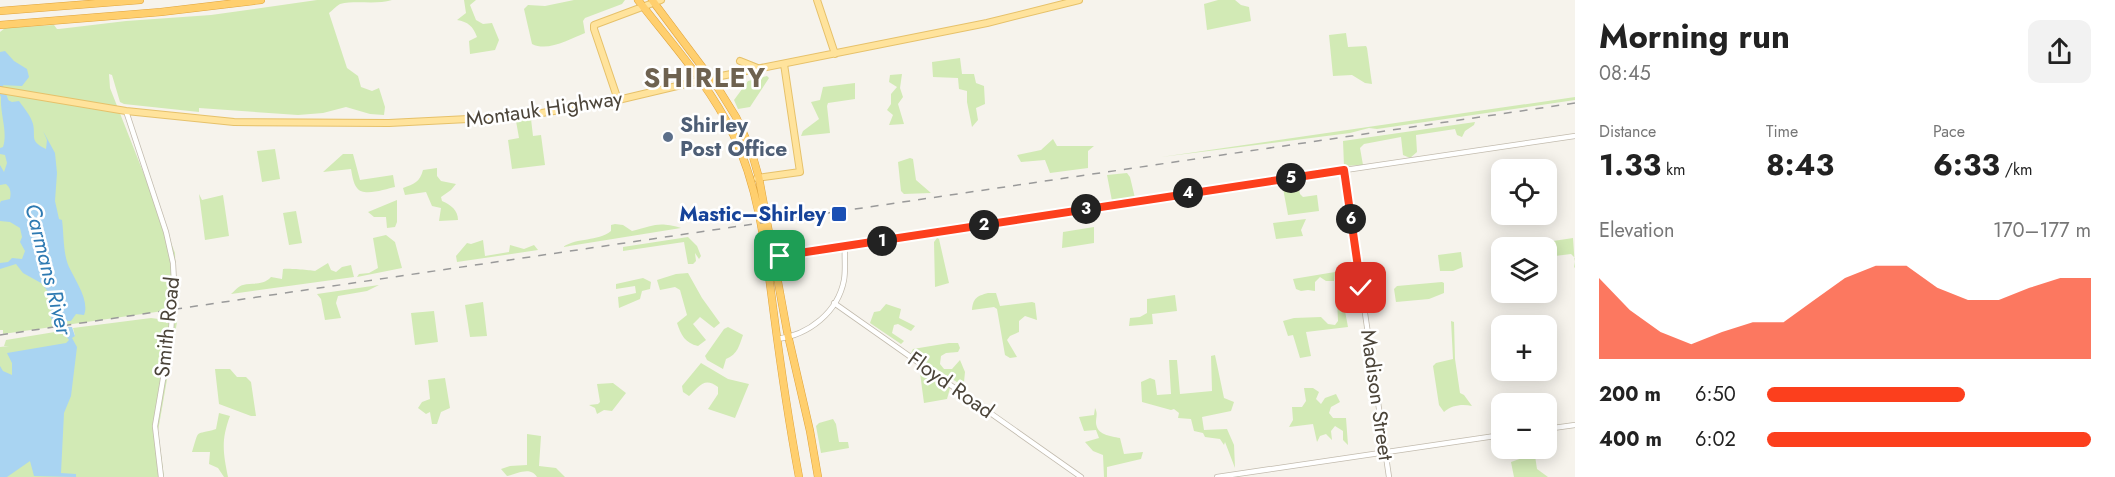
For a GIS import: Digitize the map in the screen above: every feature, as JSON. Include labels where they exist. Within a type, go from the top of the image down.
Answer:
[{"type":"highway","points":[[0,11],[140,0]]},
{"type":"highway","points":[[0,25],[161,12],[261,0]]},
{"type":"highway","points":[[649,2],[684,37],[690,51],[711,78],[741,127],[751,150],[799,477]]},
{"type":"highway","points":[[649,2],[729,127],[755,179],[818,477]]},
{"type":"highway","points":[[684,37],[690,51]]},
{"type":"highway","points":[[726,137],[729,127]]},
{"type":"main road","points":[[817,0],[835,54]]},
{"type":"main road","name":"Montauk Highway","points":[[2,91],[126,111],[234,122],[411,122],[532,114],[618,100],[711,78],[987,23],[1079,0]]},
{"type":"main road","points":[[618,100],[594,25],[649,2]]},
{"type":"main road","points":[[740,61],[760,69]]},
{"type":"main road","points":[[755,179],[800,172],[784,64]]},
{"type":"street","name":"Smith Road","points":[[126,111],[166,232],[173,263],[171,332],[155,426],[161,477]]},
{"type":"street","points":[[773,257],[1575,136]]},
{"type":"street","name":"Madison Street","points":[[1344,170],[1389,477]]},
{"type":"street","points":[[777,339],[808,329],[826,314],[834,303],[844,279],[845,246]]},
{"type":"street","name":"Floyd Road","points":[[834,303],[1081,477]]},
{"type":"street","points":[[826,314],[838,310],[848,312]]},
{"type":"street","points":[[1557,427],[1575,424]]},
{"type":"street","points":[[1217,477],[1491,437]]},
{"type":"green space","points":[[317,0],[392,0],[340,4],[329,13],[347,68],[358,76],[361,87],[372,91],[379,88],[385,107],[384,115],[370,114],[346,107],[323,113],[298,115],[199,108],[199,112],[124,104],[120,102],[112,75],[109,74],[110,88],[175,253],[177,309],[3,334],[3,330],[0,330],[0,32],[5,28],[54,25],[59,29],[126,21],[211,15]]},
{"type":"green space","points":[[464,0],[476,0],[470,5],[476,20],[483,24],[492,23],[499,40],[495,50],[470,54],[469,41],[477,37],[470,25],[457,20],[466,13]]},
{"type":"green space","points":[[574,0],[625,0],[622,4],[585,18],[583,21],[585,33],[552,46],[532,44],[524,9],[528,5],[545,6]]},
{"type":"green space","points":[[1218,0],[1235,0],[1249,7],[1251,21],[1207,30],[1204,4]]},
{"type":"green space","points":[[1346,33],[1348,47],[1366,46],[1372,84],[1365,83],[1352,75],[1333,76],[1329,35]]},
{"type":"green space","points":[[960,58],[962,74],[974,74],[976,83],[984,86],[985,104],[976,108],[978,120],[972,127],[967,91],[959,89],[958,78],[933,77],[932,62]]},
{"type":"green space","points":[[902,74],[900,88],[903,97],[898,104],[904,124],[889,125],[893,115],[887,110],[891,104],[891,94],[897,87],[889,82],[890,75]]},
{"type":"green space","points":[[767,76],[769,78],[750,107],[738,109],[734,100],[748,81]]},
{"type":"green space","points":[[855,83],[855,99],[828,103],[830,133],[801,136],[803,131],[819,119],[811,102],[820,100],[823,87]]},
{"type":"green space","points":[[1575,97],[1575,100],[1377,129],[1369,128],[1350,133],[1161,157]]},
{"type":"green space","points":[[531,119],[533,136],[541,135],[545,165],[512,169],[508,140],[519,138],[516,121]]},
{"type":"green space","points":[[1475,122],[1462,137],[1457,135],[1455,129],[1416,135],[1417,152],[1410,158],[1403,155],[1401,137],[1364,144],[1360,148],[1363,165],[1344,166],[1343,141]]},
{"type":"green space","points":[[1053,139],[1057,146],[1094,146],[1088,151],[1088,168],[1050,173],[1045,160],[1021,162],[1017,155],[1041,150]]},
{"type":"green space","points":[[275,149],[280,179],[262,182],[257,151]]},
{"type":"green space","points":[[343,154],[353,154],[360,180],[393,175],[395,187],[364,192],[356,186],[351,169],[323,172]]},
{"type":"green space","points":[[913,159],[916,180],[931,193],[904,194],[901,191],[898,162]]},
{"type":"green space","points":[[437,168],[437,176],[441,181],[456,184],[441,197],[442,201],[455,211],[458,220],[439,221],[441,208],[432,206],[426,192],[405,195],[403,188],[416,182],[423,170]]},
{"type":"green space","points":[[1127,173],[1135,198],[1112,201],[1107,175]]},
{"type":"green space","points":[[1297,181],[1303,197],[1317,195],[1319,211],[1288,215],[1282,183]]},
{"type":"green space","points":[[199,194],[202,200],[223,195],[229,236],[205,240]]},
{"type":"green space","points":[[397,200],[395,227],[387,228],[386,217],[374,217],[368,212]]},
{"type":"green space","points":[[296,211],[302,243],[289,245],[283,213]]},
{"type":"green space","points":[[1306,219],[1301,230],[1303,236],[1276,239],[1273,223]]},
{"type":"green space","points":[[611,225],[623,225],[632,231],[661,225],[681,228],[563,247],[606,234],[611,231]]},
{"type":"green space","points":[[1094,227],[1094,243],[1062,248],[1063,232]]},
{"type":"green space","points":[[386,235],[395,242],[402,268],[357,277],[359,274],[369,273],[378,268],[373,238]]},
{"type":"green space","points":[[688,237],[697,246],[701,256],[699,259],[695,253],[696,261],[693,264],[688,264],[684,242],[623,251],[623,247]]},
{"type":"green space","points":[[937,238],[949,283],[935,287],[934,242]]},
{"type":"green space","points":[[1573,238],[1574,257],[1571,254],[1557,256],[1557,240]]},
{"type":"green space","points":[[483,240],[485,256],[509,252],[510,245],[524,249],[534,245],[538,250],[457,262],[456,256],[467,243]]},
{"type":"green space","points":[[1461,252],[1463,267],[1453,271],[1440,271],[1438,255]]},
{"type":"green space","points":[[328,263],[331,270],[336,272],[342,267],[351,265],[354,277],[231,294],[243,285],[261,283],[271,277],[282,279],[283,269],[315,271]]},
{"type":"green space","points":[[1335,272],[1334,281],[1326,281],[1320,277],[1315,282],[1315,291],[1296,289],[1293,279]]},
{"type":"green space","points":[[688,273],[720,323],[714,328],[700,317],[693,324],[706,340],[698,346],[684,338],[677,323],[687,315],[680,290],[675,287],[660,290],[657,280]]},
{"type":"green space","points":[[643,278],[651,282],[650,289],[642,291],[640,299],[619,308],[618,297],[636,293],[635,286],[616,289],[616,284]]},
{"type":"green space","points":[[1442,282],[1444,293],[1429,299],[1396,302],[1394,289],[1397,286]]},
{"type":"green space","points":[[379,285],[367,291],[338,296],[336,303],[341,318],[325,320],[321,299],[317,294]]},
{"type":"green space","points":[[988,293],[996,293],[1000,306],[1035,303],[1037,320],[1025,316],[1019,321],[1019,332],[1007,340],[1017,357],[1010,358],[1005,355],[997,309],[994,307],[972,310],[976,298]]},
{"type":"green space","points":[[1175,295],[1177,311],[1152,314],[1153,324],[1129,326],[1130,318],[1140,317],[1147,313],[1147,299]]},
{"type":"green space","points":[[1342,295],[1348,327],[1306,332],[1311,356],[1300,358],[1293,335],[1288,336],[1283,321],[1294,318],[1321,317],[1328,324],[1335,325],[1338,321],[1337,298]]},
{"type":"green space","points":[[483,302],[487,336],[470,337],[465,305]]},
{"type":"green space","points":[[886,304],[901,309],[899,318],[915,326],[911,331],[898,324],[894,325],[892,333],[904,341],[901,344],[870,323],[874,312],[880,311]]},
{"type":"green space","points":[[434,311],[438,342],[415,345],[411,313]]},
{"type":"green space","points":[[151,318],[166,320],[166,323],[177,322],[158,431],[164,477],[0,477],[0,347],[9,346],[4,346],[6,340],[67,330],[68,337],[75,336],[73,328]]},
{"type":"green space","points":[[1451,321],[1454,322],[1455,359],[1460,393],[1472,406],[1457,406],[1444,412],[1439,405],[1433,366],[1436,363],[1453,359]]},
{"type":"green space","points":[[728,327],[743,335],[736,352],[726,359],[723,369],[707,360],[705,356],[724,329]]},
{"type":"green space","points":[[958,343],[960,348],[958,352],[941,356],[940,364],[944,369],[952,369],[960,360],[965,372],[964,382],[960,384],[911,353],[913,349]]},
{"type":"green space","points":[[1215,355],[1224,398],[1234,402],[1231,411],[1202,417],[1204,430],[1227,429],[1234,445],[1235,468],[1225,442],[1224,445],[1220,439],[1205,437],[1203,433],[1194,431],[1191,419],[1178,418],[1179,413],[1174,409],[1142,402],[1141,382],[1150,378],[1155,380],[1157,395],[1171,394],[1169,360],[1177,360],[1180,394],[1212,391],[1211,356]]},
{"type":"green space","points":[[701,363],[728,379],[749,384],[735,418],[708,409],[718,394],[718,387],[709,382],[702,384],[689,396],[683,392],[682,386]]},
{"type":"green space","points":[[215,369],[230,369],[237,377],[246,377],[251,382],[256,416],[219,404]]},
{"type":"green space","points":[[921,370],[950,388],[947,399],[924,403]]},
{"type":"green space","points":[[445,378],[450,408],[441,412],[437,424],[432,424],[430,412],[426,414],[418,408],[422,402],[430,399],[428,380]]},
{"type":"green space","points":[[613,383],[626,393],[612,411],[604,410],[597,414],[595,408],[589,405],[600,402],[597,384]]},
{"type":"green space","points":[[1304,388],[1313,388],[1319,392],[1316,399],[1321,404],[1325,398],[1336,394],[1340,402],[1331,407],[1329,413],[1333,418],[1346,418],[1348,445],[1343,440],[1343,431],[1335,426],[1331,431],[1332,440],[1326,434],[1320,436],[1317,442],[1313,424],[1289,427],[1293,420],[1292,407],[1302,407],[1306,401]]},
{"type":"green space","points":[[1095,408],[1097,427],[1105,434],[1120,438],[1124,454],[1143,452],[1141,459],[1107,467],[1107,477],[1104,477],[1103,455],[1093,451],[1085,442],[1099,438],[1096,430],[1084,431],[1079,417],[1094,415]]},
{"type":"green space","points":[[219,413],[230,416],[224,446],[228,477],[224,477],[218,468],[209,464],[210,452],[192,452],[199,434],[216,429]]},
{"type":"green space","points":[[833,419],[839,442],[848,442],[849,448],[821,453],[816,426]]},
{"type":"green space","points":[[527,434],[541,436],[539,466],[556,468],[565,477],[537,477],[527,471],[507,476],[501,469],[527,465]]},
{"type":"green space","points":[[1519,459],[1536,459],[1537,469],[1548,477],[1514,477],[1511,462]]},
{"type":"water","points":[[5,51],[14,61],[27,69],[29,77],[22,86],[0,85],[0,52]]},
{"type":"water","points":[[1,97],[12,102],[19,101],[32,121],[37,144],[46,149],[47,140],[43,131],[55,153],[57,173],[55,201],[59,219],[62,220],[66,256],[85,303],[84,315],[76,314],[71,321],[64,318],[51,319],[51,295],[41,283],[23,273],[16,264],[0,269],[0,263],[8,262],[12,258],[22,259],[25,251],[20,242],[22,237],[20,228],[10,222],[0,221],[0,203],[10,199],[10,189],[6,184],[0,185],[0,165],[4,172],[7,163],[5,155],[0,154],[5,135]]},
{"type":"water","name":"Carmans River","points":[[68,327],[72,327],[75,336],[72,338],[77,347],[71,396],[64,413],[61,473],[76,474],[76,477],[34,476],[30,461],[7,477],[0,477],[0,366],[3,371],[12,375],[12,363],[7,353],[66,343],[69,340],[66,336]]},
{"type":"waterway","name":"Carmans River","points":[[0,86],[7,105]]},
{"type":"railway","points":[[0,335],[1575,103]]},
{"type":"place","name":"Shirley Post Office","points":[[668,137]]},
{"type":"place","name":"Mastic–Shirley","points":[[839,214]]},
{"type":"district","name":"SHIRLEY","points":[[705,78]]},
{"type":"route","points":[[780,256],[1344,170],[1361,288]]}]
